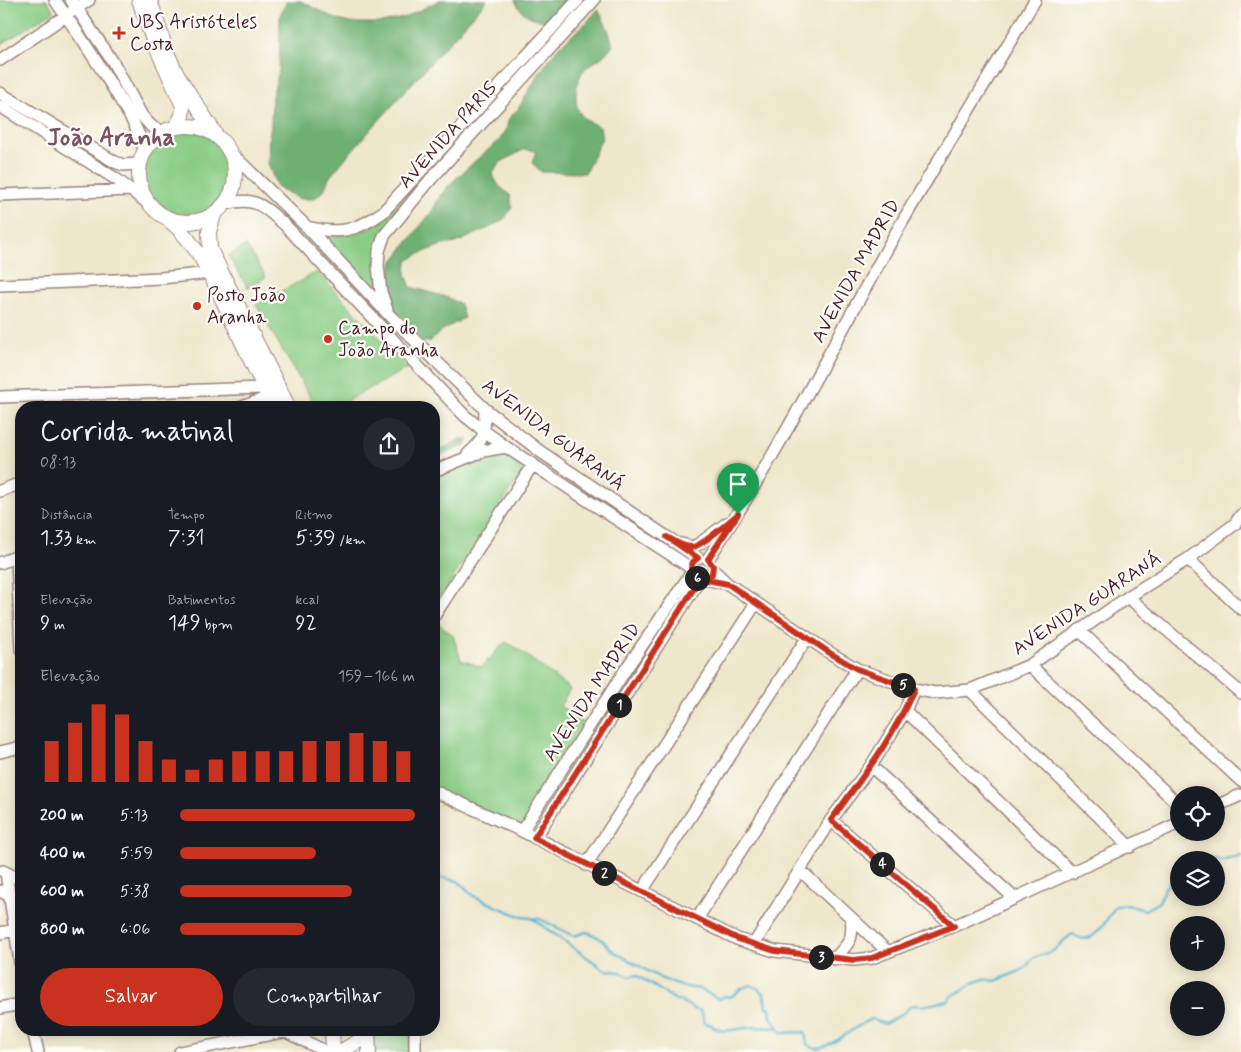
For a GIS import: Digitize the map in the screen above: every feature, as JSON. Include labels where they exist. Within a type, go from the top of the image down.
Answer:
[{"type":"main road","points":[[139,0],[153,40],[183,106],[182,116],[176,126]]},
{"type":"main road","points":[[150,0],[166,50],[176,73],[215,134],[225,143],[232,154],[236,167],[236,180],[232,192],[226,204],[214,215],[201,220],[187,222],[166,218]]},
{"type":"main road","points":[[215,134],[203,128],[190,125],[176,126],[162,132],[152,140],[142,157],[140,185],[149,204],[184,233],[210,273],[270,398]]},
{"type":"main road","points":[[214,215],[209,232],[210,249],[286,401]]},
{"type":"main road","points":[[332,1036],[333,1052]]},
{"type":"main road","points":[[340,1052],[362,1036]]},
{"type":"main road","points":[[368,1036],[369,1052]]},
{"type":"street","points":[[0,93],[115,162],[123,164],[142,157],[134,122],[89,48],[55,0]]},
{"type":"street","points":[[0,60],[66,16],[74,4],[89,0]]},
{"type":"street","name":"AVENIDA PARIS","points":[[307,227],[331,231],[352,229],[370,222],[383,212],[578,0]]},
{"type":"street","name":"AVENIDA PARIS","points":[[388,314],[381,292],[378,266],[379,251],[384,236],[430,180],[594,0]]},
{"type":"street","name":"AVENIDA MADRID","points":[[534,838],[697,575],[693,562],[703,558],[738,514],[898,230],[1035,0]]},
{"type":"street","points":[[74,4],[113,62],[142,116],[151,126],[162,132]]},
{"type":"street","points":[[0,106],[132,190],[149,204]]},
{"type":"street","name":"AVENIDA GUARANÁ","points":[[232,154],[307,227],[388,314],[485,409],[541,452],[667,537],[703,558]]},
{"type":"street","points":[[0,195],[132,190]]},
{"type":"street","name":"AVENIDA GUARANÁ","points":[[226,204],[238,200],[255,202],[268,209],[458,409],[484,432],[697,575],[728,584]]},
{"type":"street","points":[[0,284],[160,278],[210,273]]},
{"type":"street","points":[[0,397],[230,390],[270,398]]},
{"type":"street","points":[[230,390],[234,401]]},
{"type":"street","points":[[461,460],[481,442],[484,432],[485,409]]},
{"type":"street","points":[[440,469],[483,451],[506,447]]},
{"type":"street","points":[[440,607],[533,464]]},
{"type":"street","points":[[0,491],[15,485]]},
{"type":"street","points":[[667,537],[692,547],[723,527],[738,514]]},
{"type":"street","name":"AVENIDA GUARANÁ","points":[[713,570],[728,584],[807,638],[857,669],[914,689],[935,692],[970,690],[1030,665],[1239,523]]},
{"type":"street","points":[[0,563],[15,557]]},
{"type":"street","points":[[697,575],[712,574],[711,562],[703,558]]},
{"type":"street","points":[[1188,559],[1241,609]]},
{"type":"street","name":"AVENIDA MADRID","points":[[522,831],[626,669],[697,575]]},
{"type":"street","points":[[1128,597],[1241,693]]},
{"type":"street","points":[[586,864],[756,603]]},
{"type":"street","points":[[1079,630],[1241,781]]},
{"type":"street","points":[[642,891],[807,638]]},
{"type":"street","points":[[1030,665],[1170,797]]},
{"type":"street","points":[[697,919],[857,669]]},
{"type":"street","points":[[754,944],[831,820],[871,766],[905,711],[914,689]]},
{"type":"street","points":[[970,690],[1130,847]]},
{"type":"street","points":[[905,711],[1072,874]]},
{"type":"street","points":[[0,752],[15,748]]},
{"type":"street","points":[[871,766],[1014,898]]},
{"type":"street","points":[[440,794],[522,831],[738,939],[775,951],[862,960],[888,952],[954,926],[1072,874],[1170,827]]},
{"type":"street","points":[[1225,802],[1241,795]]},
{"type":"street","points":[[831,820],[954,926]]},
{"type":"street","points":[[3,871],[15,877]]},
{"type":"street","points":[[3,871],[15,916]]},
{"type":"street","points":[[800,871],[888,952]]},
{"type":"street","points":[[834,958],[852,938],[851,918]]},
{"type":"street","points":[[0,933],[15,930]]},
{"type":"street","points":[[0,1008],[15,1005]]},
{"type":"street","points":[[34,1036],[38,1052]]},
{"type":"street","points":[[180,1052],[258,1036]]},
{"type":"street","points":[[298,1036],[327,1052]]},
{"type":"street","points":[[414,1052],[416,1036]]},
{"type":"street","points":[[417,1036],[422,1052]]},
{"type":"green space","points":[[0,0],[47,0],[54,11],[0,45]]},
{"type":"green space","points":[[440,0],[487,0],[348,155],[329,178],[324,190],[314,199],[300,199],[277,187],[268,164],[269,136],[272,96],[279,71],[280,15],[287,1],[301,1],[338,20],[350,23],[382,23],[406,17]]},
{"type":"green space","points":[[515,0],[576,0],[552,21],[530,17],[521,10]]},
{"type":"green space","points":[[598,9],[608,29],[613,45],[603,56],[583,71],[577,86],[576,98],[578,109],[586,120],[600,127],[602,138],[585,173],[541,172],[532,163],[536,151],[525,149],[501,162],[492,174],[499,186],[510,195],[512,207],[505,218],[491,227],[456,243],[442,245],[407,261],[406,275],[411,287],[446,297],[460,304],[464,318],[441,331],[431,341],[417,343],[405,340],[399,329],[392,305],[390,273],[393,261],[433,210],[447,187],[499,141],[506,130],[509,118],[518,109],[540,72],[557,49],[587,22]]},
{"type":"green space","points":[[187,130],[203,133],[211,137],[223,149],[227,157],[230,173],[227,189],[223,197],[211,209],[203,213],[187,216],[171,213],[163,209],[151,197],[147,189],[144,173],[147,157],[151,149],[163,137],[171,133]]},
{"type":"green space","points":[[419,180],[422,182],[382,235],[379,299],[318,234],[341,235],[364,230],[390,212]]},
{"type":"green space","points":[[246,245],[266,277],[248,288],[228,256]]},
{"type":"green space","name":"Campo do João Aranha","points":[[317,272],[408,368],[346,401],[312,401],[256,305]]},
{"type":"green space","points":[[461,439],[469,440],[464,446],[440,456],[440,450]]},
{"type":"green space","points":[[505,454],[515,459],[521,466],[521,474],[440,598],[440,476],[458,466],[478,458]]},
{"type":"green space","points":[[440,625],[453,635],[461,660],[482,667],[505,642],[517,648],[570,689],[560,706],[589,727],[522,831],[440,794]]},
{"type":"green space","points":[[373,1036],[410,1036],[409,1052],[374,1052]]},
{"type":"waterway","points":[[1225,860],[1241,856]]},
{"type":"waterway","points":[[440,878],[458,881],[474,896],[522,917],[540,919],[574,936],[586,932],[590,933],[601,939],[613,951],[662,979],[680,986],[700,989],[719,999],[725,996],[731,997],[742,988],[751,985],[764,994],[766,1007],[770,1008],[771,1017],[782,1033],[805,1032],[807,1044],[818,1048],[829,1044],[871,1019],[885,1024],[905,1012],[910,1006],[948,1001],[951,997],[975,982],[984,979],[995,981],[1020,971],[1033,958],[1053,951],[1072,934],[1080,938],[1093,936],[1116,906],[1128,905],[1145,910],[1159,902],[1164,889],[1170,883]]},
{"type":"waterway","points":[[533,919],[605,970],[620,972],[629,977],[636,975],[676,1000],[701,1011],[705,1023],[713,1027],[724,1031],[754,1027],[777,1028]]},
{"type":"place","name":"UBS Aristóteles Costa","points":[[119,33]]},
{"type":"place","name":"Posto João Aranha","points":[[197,306]]},
{"type":"place","name":"Campo do João Aranha","points":[[328,339]]},
{"type":"district","name":"João Aranha","points":[[111,138]]},
{"type":"route","points":[[738,514],[708,559],[713,566],[712,574],[705,579],[700,579],[534,838],[738,939],[775,951],[862,960],[872,958],[954,926],[831,820],[871,766],[905,711],[914,689],[857,669],[728,584],[705,579],[697,578],[693,575],[691,565],[698,558],[667,537],[675,542],[692,547],[723,527],[738,514]]}]
